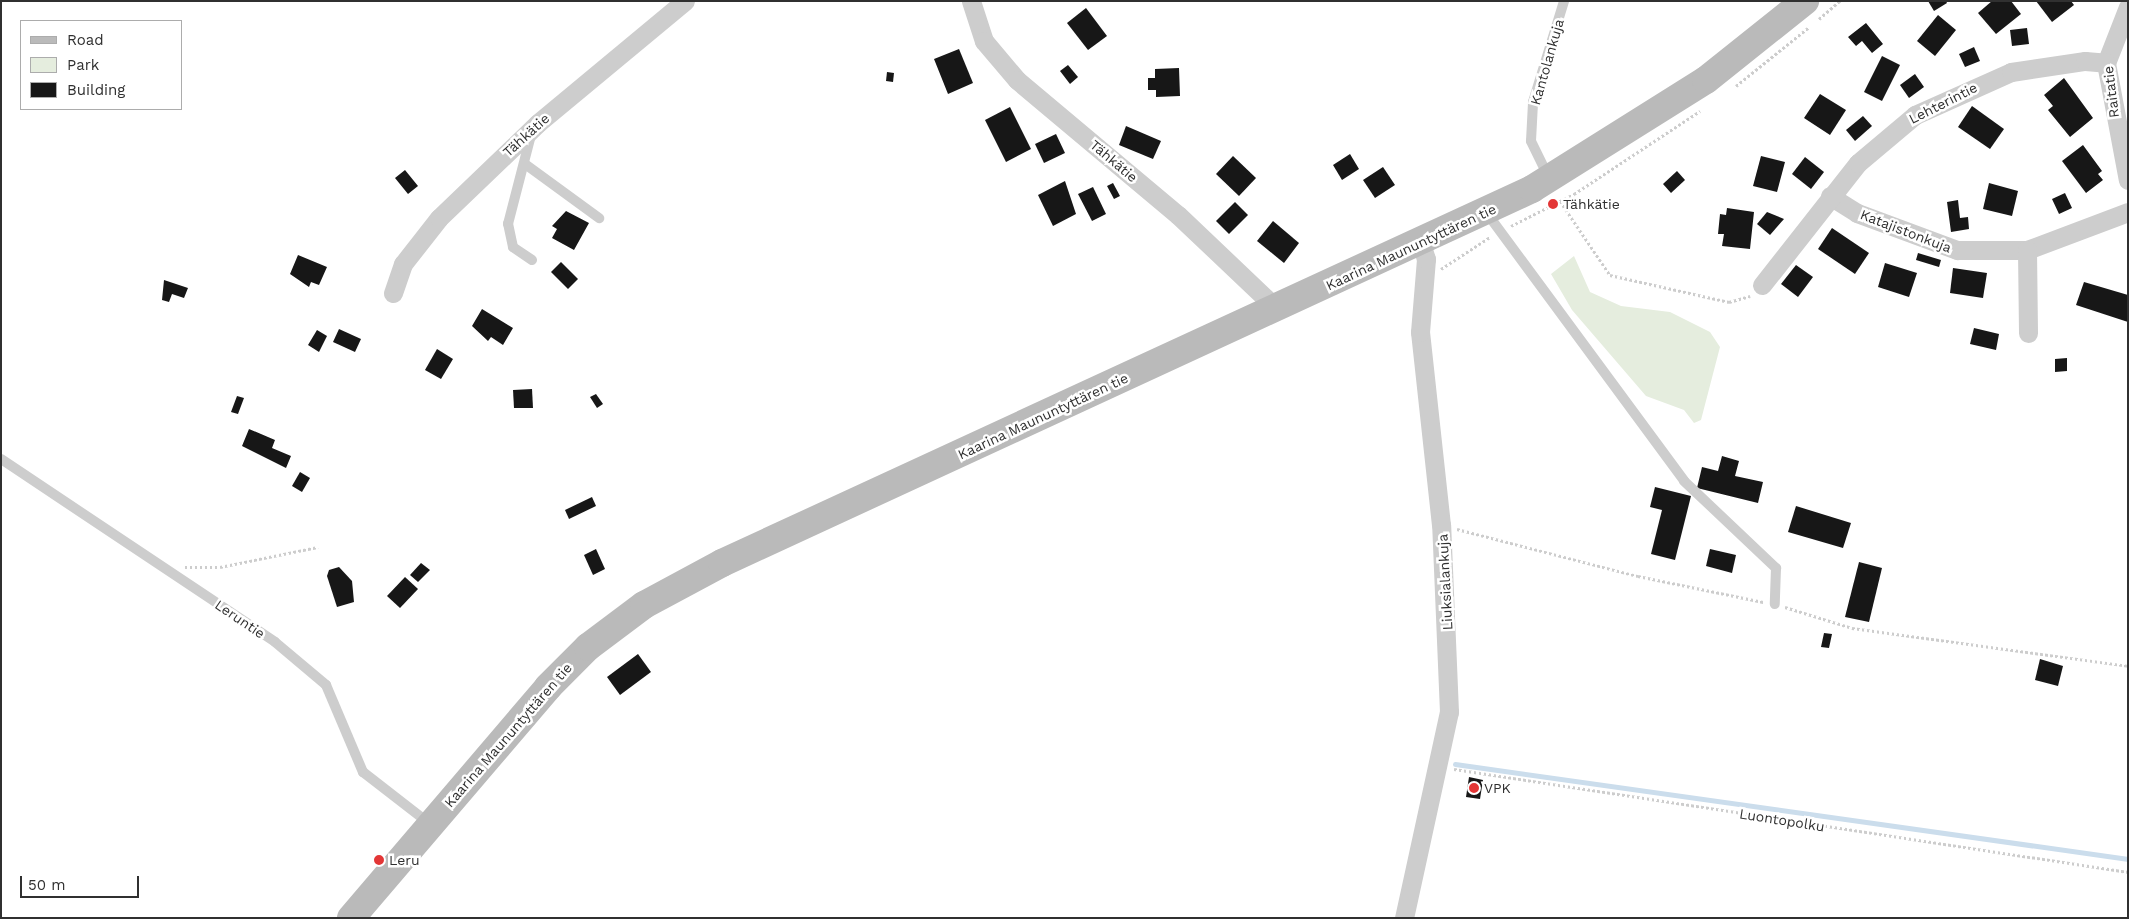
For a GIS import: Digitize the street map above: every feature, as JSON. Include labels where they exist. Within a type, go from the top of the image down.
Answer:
[{"type":"main road","name":"Kaarina Maununtyttären tie","points":[[351,918],[548,687],[588,647],[644,605],[722,563],[1421,244],[1486,212],[1555,190],[1706,80],[1805,1]]},
{"type":"street","name":"Tähkätie","points":[[393,293],[403,264],[439,218],[533,127],[685,1]]},
{"type":"street","name":"Tähkätie","points":[[971,1],[984,41],[1017,80],[1178,215],[1277,309]]},
{"type":"street","name":"Raitatie","points":[[2128,7],[2106,63],[2128,180]]},
{"type":"street","name":"Lehterintie","points":[[1762,285],[1830,196],[1887,136],[1945,100],[2011,72],[2085,61],[2106,63]]},
{"type":"street","name":"Katajistonkuja","points":[[1830,196],[1857,213],[1957,250],[2027,250],[2128,212]]},
{"type":"street","name":"Liuksialankuja","points":[[1404,918],[1449,712],[1449,647],[1441,524],[1420,332],[1426,259],[1421,244]]},
{"type":"street","points":[[2027,250],[2028,333]]},
{"type":"lane","name":"Kantolankuja","points":[[1555,190],[1531,141],[1533,102],[1564,1]]},
{"type":"lane","points":[[532,260],[513,247],[508,224],[533,127]]},
{"type":"lane","points":[[525,164],[599,218]]},
{"type":"lane","points":[[1486,212],[1684,481],[1776,568],[1775,604]]},
{"type":"lane","name":"Leruntie","points":[[1,459],[275,642],[326,685],[363,772],[430,824]]},
{"type":"path","points":[[1555,190],[1598,262],[1625,282],[1729,302],[1748,298],[1762,285]]},
{"type":"path","points":[[182,567],[220,567],[318,547]]},
{"type":"path","name":"Luontopolku","points":[[1437,766],[2128,872]]},
{"type":"green space","points":[[1574,256],[1590,292],[1621,306],[1670,312],[1710,332],[1720,347],[1701,420],[1694,423],[1684,410],[1646,396],[1572,310],[1551,274]]},
{"type":"building","points":[[1928,1],[1946,1],[1947,3],[1934,11]]},
{"type":"building","points":[[1992,1],[2011,1],[2021,14],[1996,34],[1978,13]]},
{"type":"building","points":[[2036,1],[2071,1],[2074,5],[2052,22]]},
{"type":"building","points":[[1086,8],[1107,36],[1088,50],[1067,23]]},
{"type":"building","points":[[1938,15],[1956,30],[1935,56],[1917,41]]},
{"type":"building","points":[[1866,23],[1883,44],[1872,53],[1862,41],[1856,46],[1848,37]]},
{"type":"building","points":[[2027,28],[2029,44],[2012,46],[2010,30]]},
{"type":"building","points":[[1974,47],[1980,61],[1965,67],[1959,54]]},
{"type":"building","points":[[959,49],[973,83],[948,94],[934,59]]},
{"type":"building","points":[[1882,56],[1900,65],[1882,101],[1864,92]]},
{"type":"building","points":[[1068,65],[1078,77],[1070,84],[1060,71]]},
{"type":"building","points":[[1179,68],[1180,96],[1156,97],[1156,90],[1148,90],[1148,78],[1155,78],[1155,69]]},
{"type":"building","points":[[887,72],[894,73],[893,82],[886,81]]},
{"type":"building","points":[[1915,74],[1924,87],[1909,98],[1900,85]]},
{"type":"building","points":[[2064,78],[2093,118],[2070,137],[2048,110],[2053,106],[2044,95]]},
{"type":"building","points":[[1820,94],[1846,110],[1830,135],[1804,118]]},
{"type":"building","points":[[1972,106],[2004,129],[1990,149],[1958,127]]},
{"type":"building","points":[[1010,107],[1031,149],[1006,162],[985,120]]},
{"type":"building","points":[[1863,116],[1872,126],[1855,141],[1846,130]]},
{"type":"building","points":[[1126,126],[1161,141],[1153,159],[1119,145]]},
{"type":"building","points":[[1056,134],[1065,153],[1044,163],[1035,144]]},
{"type":"building","points":[[2083,145],[2102,171],[2098,174],[2103,180],[2086,193],[2062,161]]},
{"type":"building","points":[[1350,154],[1359,169],[1342,180],[1333,165]]},
{"type":"building","points":[[1233,156],[1256,178],[1239,196],[1216,174]]},
{"type":"building","points":[[1761,156],[1785,162],[1777,192],[1753,186]]},
{"type":"building","points":[[1805,157],[1824,172],[1811,189],[1792,174]]},
{"type":"building","points":[[1383,167],[1395,185],[1375,198],[1363,180]]},
{"type":"building","points":[[405,170],[418,186],[408,194],[395,178]]},
{"type":"building","points":[[1677,171],[1685,180],[1671,193],[1663,184]]},
{"type":"building","points":[[1065,181],[1076,214],[1053,226],[1038,195]]},
{"type":"building","points":[[1113,183],[1120,196],[1114,199],[1107,186]]},
{"type":"building","points":[[1989,183],[2018,191],[2012,216],[1983,209]]},
{"type":"building","points":[[1093,187],[1106,214],[1092,221],[1078,194]]},
{"type":"building","points":[[2065,193],[2072,208],[2059,214],[2052,199]]},
{"type":"building","points":[[1958,200],[1960,218],[1968,217],[1969,229],[1951,232],[1947,202]]},
{"type":"building","points":[[1235,202],[1248,215],[1229,234],[1216,221]]},
{"type":"building","points":[[1727,208],[1754,212],[1750,249],[1722,246],[1724,234],[1718,234],[1720,214],[1726,215]]},
{"type":"building","points":[[566,211],[589,223],[574,250],[552,238],[557,229],[552,226]]},
{"type":"building","points":[[1767,212],[1784,219],[1770,235],[1757,224]]},
{"type":"building","points":[[1273,221],[1299,243],[1284,263],[1257,241]]},
{"type":"building","points":[[1832,228],[1869,253],[1855,274],[1818,249]]},
{"type":"building","points":[[1918,253],[1941,260],[1939,267],[1916,260]]},
{"type":"building","points":[[298,255],[327,267],[319,285],[311,282],[309,287],[290,274]]},
{"type":"building","points":[[561,262],[578,279],[568,289],[551,272]]},
{"type":"building","points":[[1885,263],[1917,273],[1909,297],[1878,287]]},
{"type":"building","points":[[1796,265],[1813,277],[1798,297],[1781,284]]},
{"type":"building","points":[[1953,268],[1987,273],[1983,298],[1950,293]]},
{"type":"building","points":[[164,280],[188,288],[184,298],[172,294],[169,302],[162,300]]},
{"type":"building","points":[[2084,282],[2128,295],[2128,322],[2076,305]]},
{"type":"building","points":[[482,309],[513,328],[503,345],[491,337],[488,341],[472,326]]},
{"type":"building","points":[[1974,328],[1999,334],[1996,350],[1970,344]]},
{"type":"building","points":[[339,329],[361,339],[355,352],[333,342]]},
{"type":"building","points":[[317,330],[327,336],[319,352],[308,345]]},
{"type":"building","points":[[437,349],[453,359],[441,379],[425,370]]},
{"type":"building","points":[[2067,358],[2067,371],[2055,372],[2055,359]]},
{"type":"building","points":[[532,389],[533,408],[514,408],[513,390]]},
{"type":"building","points":[[596,394],[603,404],[597,408],[590,397]]},
{"type":"building","points":[[237,396],[244,398],[238,414],[231,412]]},
{"type":"building","points":[[249,429],[275,440],[272,448],[291,456],[286,468],[242,446]]},
{"type":"building","points":[[1722,456],[1739,461],[1735,476],[1763,482],[1758,503],[1697,488],[1702,467],[1718,471]]},
{"type":"building","points":[[300,472],[310,478],[302,492],[292,486]]},
{"type":"building","points":[[1655,487],[1691,496],[1675,560],[1651,554],[1662,510],[1650,507]]},
{"type":"building","points":[[592,497],[596,506],[569,519],[565,510]]},
{"type":"building","points":[[1796,506],[1851,523],[1843,548],[1788,532]]},
{"type":"building","points":[[596,549],[605,569],[593,575],[584,555]]},
{"type":"building","points":[[1710,549],[1736,555],[1732,573],[1706,566]]},
{"type":"building","points":[[1859,562],[1882,568],[1869,622],[1845,617]]},
{"type":"building","points":[[421,563],[430,570],[418,582],[410,575]]},
{"type":"building","points":[[339,567],[352,581],[354,602],[337,607],[327,576],[329,570]]},
{"type":"building","points":[[405,577],[418,589],[400,608],[387,596]]},
{"type":"building","points":[[1824,633],[1832,634],[1829,648],[1821,647]]},
{"type":"building","points":[[638,654],[651,672],[620,695],[607,677]]},
{"type":"building","points":[[2040,659],[2063,666],[2058,686],[2035,680]]},
{"type":"building","name":"VPK","points":[[1469,777],[1483,780],[1480,799],[1466,797]]},
{"type":"waterway","points":[[1455,764],[2128,859]]},
{"type":"place","name":"Tähkätie","points":[[1553,204]]},
{"type":"place","name":"VPK","points":[[1474,788]]},
{"type":"place","name":"Leru","points":[[379,860]]}]
